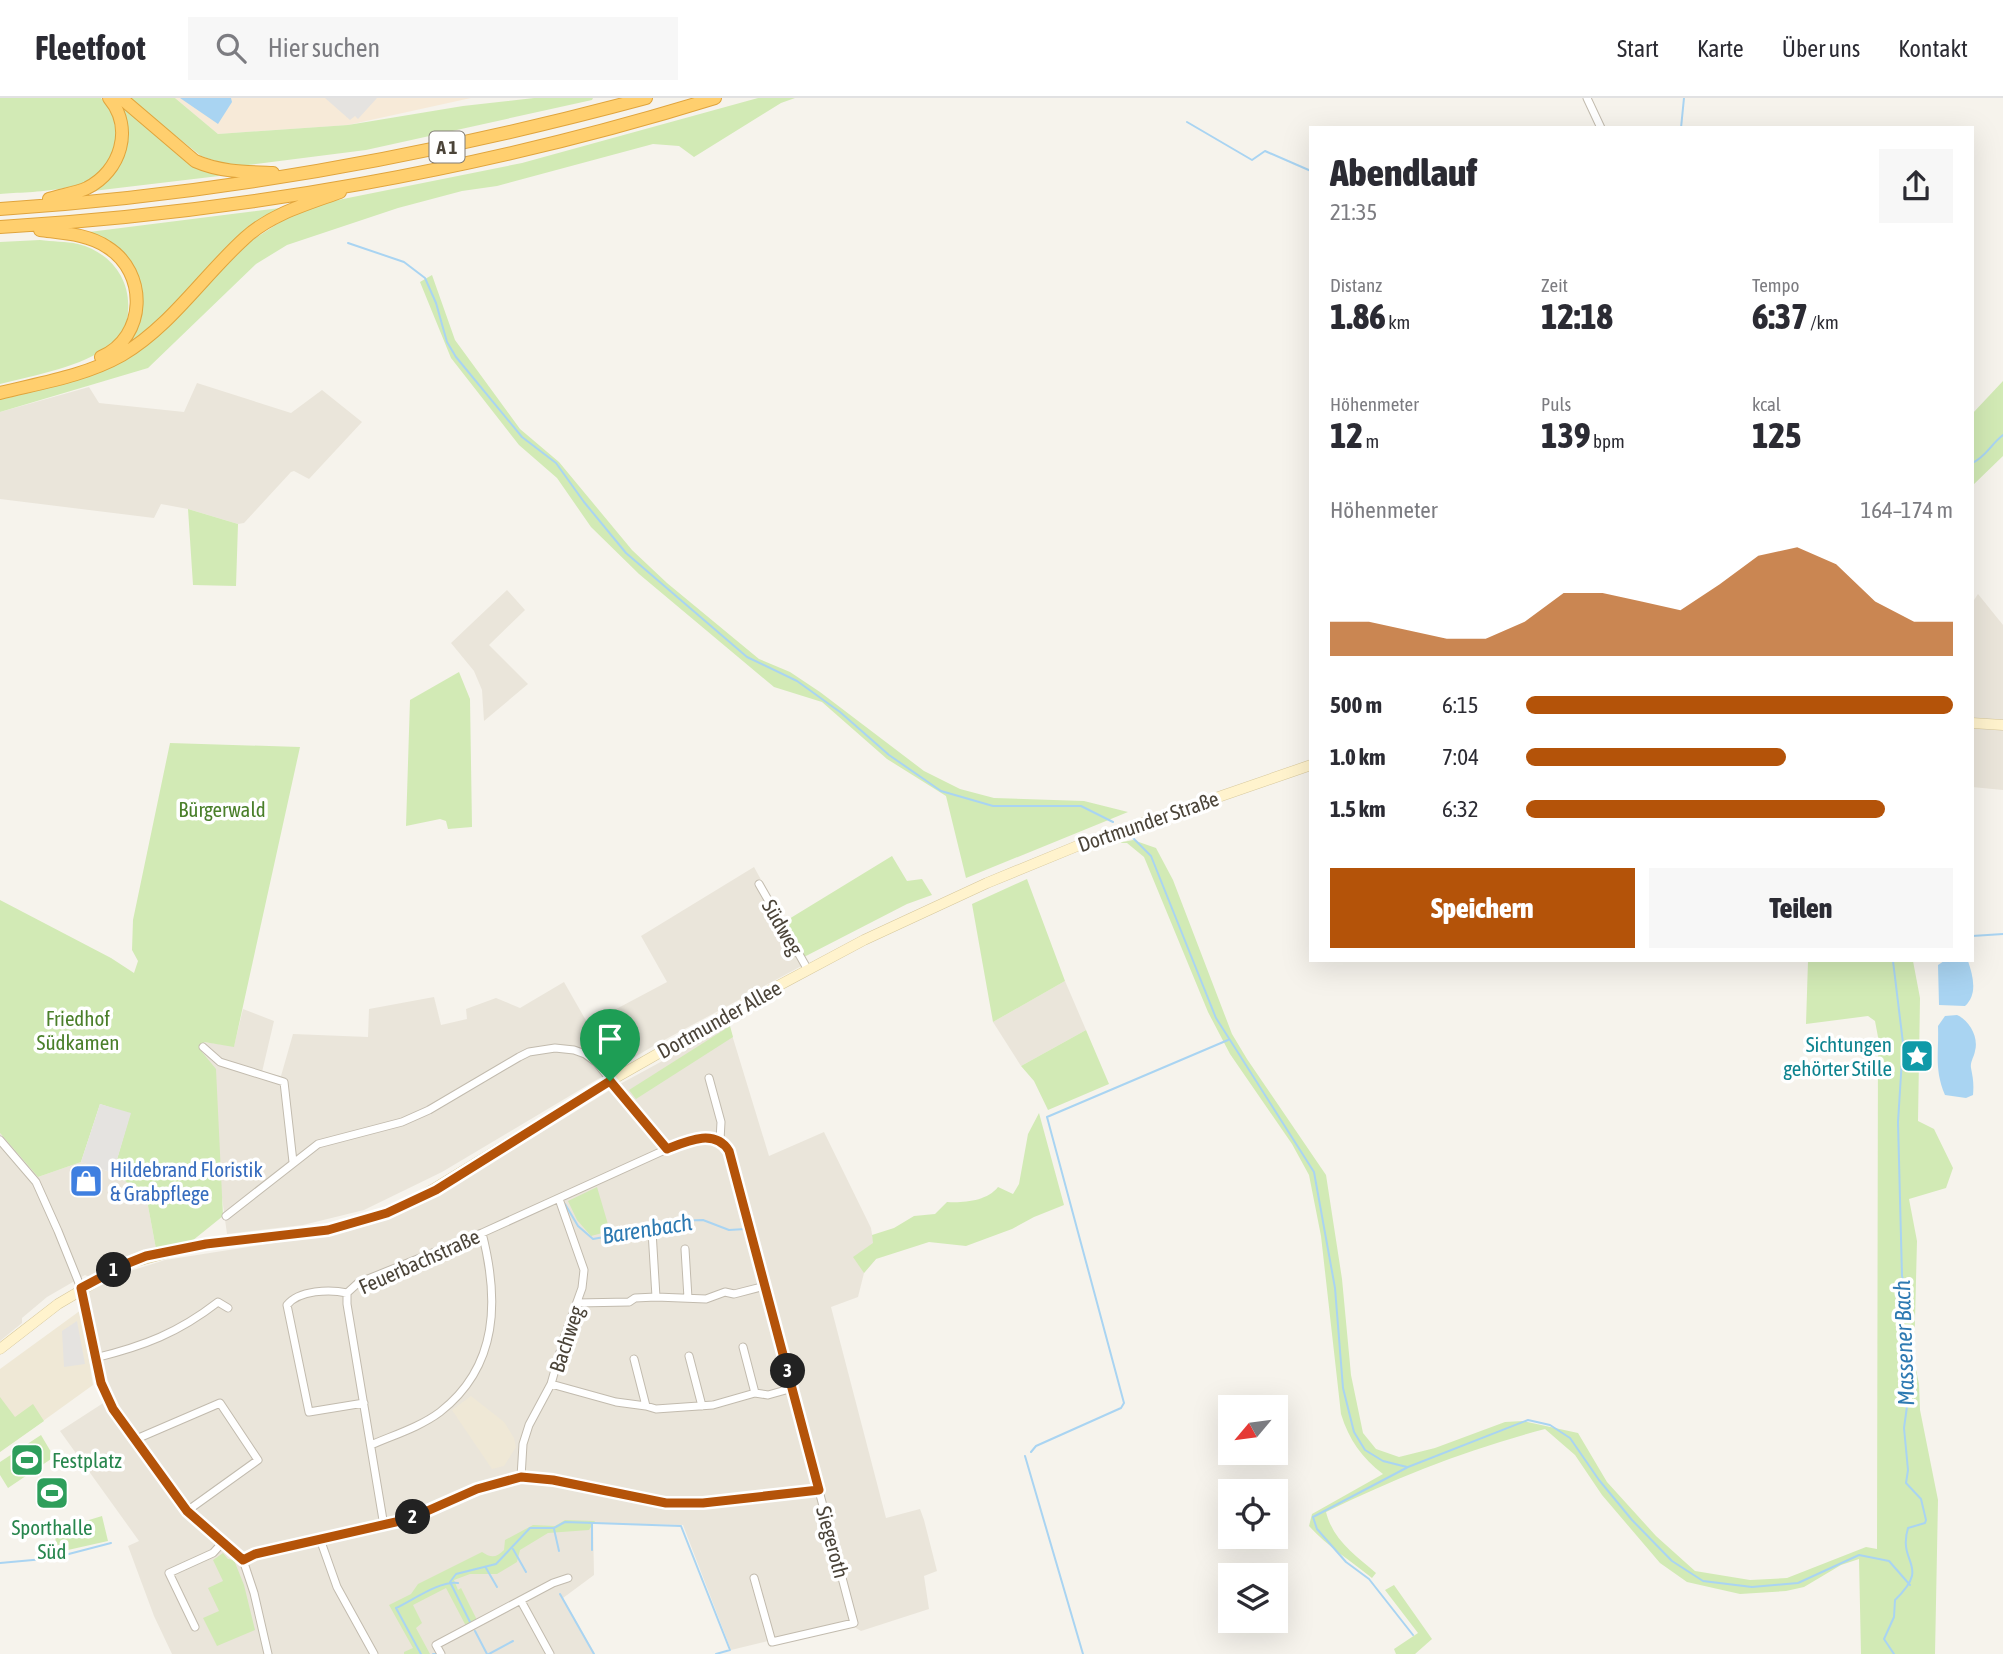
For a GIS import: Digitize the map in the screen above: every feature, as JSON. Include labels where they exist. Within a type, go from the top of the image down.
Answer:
[{"type":"highway","points":[[18,208],[87,188],[113,167],[123,139],[121,121],[110,98]]},
{"type":"highway","points":[[121,98],[195,161],[209,167],[232,171],[305,174]]},
{"type":"highway","name":"A 1","points":[[0,209],[158,195],[305,174],[423,152],[646,98]]},
{"type":"highway","name":"A 1","points":[[0,228],[160,213],[370,181],[546,144],[715,98]]},
{"type":"highway","points":[[0,390],[90,370],[121,356],[150,336],[247,237],[283,213],[370,181]]},
{"type":"highway","points":[[0,390],[76,368],[107,354],[119,346],[128,335],[137,306],[131,273],[122,259],[110,248],[81,236],[19,226]]},
{"type":"main road","points":[[1974,723],[2003,725]]},
{"type":"main road","name":"Dortmunder Straße","points":[[987,883],[1095,839],[1309,766]]},
{"type":"main road","name":"Dortmunder Allee","points":[[0,1349],[81,1288],[146,1256],[206,1244],[328,1230],[387,1213],[436,1190],[610,1081],[808,970],[863,940],[987,883]]},
{"type":"street","points":[[1587,98],[1600,126]]},
{"type":"street","name":"Südweg","points":[[759,884],[808,970]]},
{"type":"street","points":[[203,1047],[220,1062],[284,1082],[293,1162]]},
{"type":"street","points":[[226,1216],[318,1144],[402,1122],[529,1052],[555,1048],[574,1050],[596,1062],[667,1149],[702,1138],[720,1140]]},
{"type":"street","name":"Siegeroth","points":[[709,1078],[721,1122],[720,1140],[729,1151],[854,1623],[772,1642],[754,1578]]},
{"type":"street","points":[[0,1140],[36,1182],[81,1288],[101,1383],[108,1400],[187,1511],[243,1560],[254,1593],[268,1654]]},
{"type":"street","name":"Feuerbachstraße","points":[[384,1525],[347,1293],[358,1283],[482,1233],[667,1149]]},
{"type":"street","name":"Bachweg","points":[[521,1477],[523,1444],[529,1425],[551,1384],[577,1303],[584,1270],[559,1199]]},
{"type":"street","points":[[652,1231],[656,1297]]},
{"type":"street","points":[[371,1445],[420,1424],[439,1412],[462,1390],[480,1362],[492,1326],[493,1298],[489,1261],[482,1233]]},
{"type":"street","points":[[685,1249],[688,1298]]},
{"type":"street","points":[[577,1303],[629,1302],[635,1298],[656,1297],[706,1298],[765,1286]]},
{"type":"street","points":[[347,1293],[335,1290],[306,1295],[287,1305],[309,1412],[364,1403]]},
{"type":"street","points":[[95,1358],[137,1348],[162,1338],[218,1302],[228,1308]]},
{"type":"street","points":[[743,1347],[755,1393]]},
{"type":"street","points":[[689,1356],[702,1406]]},
{"type":"street","points":[[634,1359],[646,1406]]},
{"type":"street","points":[[551,1384],[616,1402],[656,1409],[702,1406],[755,1393],[768,1395],[793,1388]]},
{"type":"street","points":[[134,1440],[220,1403],[258,1461],[187,1511]]},
{"type":"street","points":[[243,1560],[255,1554],[409,1519],[477,1489],[521,1477],[553,1480],[666,1503],[703,1503],[819,1490]]},
{"type":"street","points":[[320,1539],[337,1587],[374,1654]]},
{"type":"street","points":[[195,1627],[169,1573],[213,1553],[223,1542]]},
{"type":"street","points":[[441,1654],[436,1645],[553,1583],[568,1578]]},
{"type":"street","points":[[521,1601],[550,1654]]},
{"type":"shaded area","points":[[175,98],[471,98],[348,125],[218,134]]},
{"type":"shaded area","points":[[325,98],[377,98],[358,119],[355,116],[350,120]]},
{"type":"shaded area","points":[[197,383],[291,413],[322,390],[362,422],[309,479],[291,472],[244,523],[238,524],[161,504],[154,518],[0,499],[0,412],[89,387],[99,403],[184,412]]},
{"type":"shaded area","points":[[507,590],[525,610],[489,645],[528,684],[484,721],[482,690],[474,671],[451,643]]},
{"type":"shaded area","points":[[1978,594],[2003,625],[2003,790],[1974,787],[1974,600]]},
{"type":"shaded area","points":[[754,867],[807,963],[655,1045],[442,1172],[364,1210],[303,1225],[227,1234],[202,1052],[204,1042],[234,1046],[243,1009],[274,1021],[262,1072],[281,1076],[293,1034],[368,1037],[369,1009],[434,997],[441,1025],[467,1019],[466,1009],[496,998],[520,1008],[564,982],[588,1024],[667,982],[641,936]]},
{"type":"shaded area","points":[[1065,981],[1086,1030],[1021,1066],[993,1022]]},
{"type":"shaded area","points":[[729,1025],[769,1156],[824,1132],[871,1228],[876,1259],[864,1273],[858,1297],[831,1307],[886,1518],[920,1509],[924,1520],[937,1571],[924,1576],[929,1609],[861,1631],[846,1622],[731,1650],[683,1525],[593,1523],[594,1575],[563,1598],[595,1654],[172,1654],[154,1616],[128,1546],[139,1541],[60,1431],[111,1398],[103,1377],[88,1292],[127,1272],[165,1260],[344,1232],[398,1215],[521,1145],[620,1084]]},
{"type":"shaded area","points":[[100,1104],[131,1113],[113,1173],[81,1162]]},
{"type":"shaded area","points":[[0,1133],[38,1177],[81,1162],[113,1173],[146,1195],[156,1249],[132,1254],[89,1277],[85,1275],[47,1297],[0,1341]]},
{"type":"shaded area","points":[[81,1310],[93,1385],[0,1452],[0,1369]]},
{"type":"shaded area","points":[[77,1321],[85,1364],[64,1367],[62,1331]]},
{"type":"shaded area","points":[[471,1396],[504,1422],[514,1438],[516,1447],[504,1466],[492,1469],[452,1410]]},
{"type":"green space","points":[[0,98],[101,98],[115,125],[117,137],[112,159],[104,170],[78,185],[45,191],[0,194]]},
{"type":"green space","points":[[128,98],[175,98],[218,134],[348,125],[463,106],[534,98],[593,98],[366,150],[233,167],[201,156]]},
{"type":"green space","points":[[758,98],[795,98],[781,103],[694,157],[679,146],[653,144],[497,186],[462,191],[398,208],[287,245],[256,264],[148,368],[0,412],[0,397],[89,374],[178,314],[251,241],[285,219],[323,203],[522,163]]},
{"type":"green space","points":[[120,105],[219,176],[93,191],[124,154],[126,134]]},
{"type":"green space","points":[[280,208],[130,345],[128,342],[133,272],[89,232]]},
{"type":"green space","points":[[40,240],[78,244],[109,260],[126,288],[127,320],[116,341],[100,352],[58,369],[0,384],[0,242]]},
{"type":"green space","points":[[432,275],[455,340],[520,429],[559,462],[632,550],[667,583],[759,659],[790,672],[924,771],[960,789],[994,798],[1084,801],[1128,812],[966,878],[946,796],[887,759],[822,702],[774,687],[639,574],[591,527],[557,478],[519,445],[451,358],[420,282]]},
{"type":"green space","points":[[2003,381],[2003,456],[1974,484],[1974,412]]},
{"type":"green space","points":[[188,509],[238,524],[236,586],[193,585]]},
{"type":"green space","points":[[459,672],[470,699],[472,827],[448,829],[446,821],[440,819],[406,826],[410,700]]},
{"type":"green space","name":"Friedhof Südkamen","points":[[170,743],[300,747],[234,1047],[204,1042],[202,1052],[216,1069],[223,1216],[192,1241],[156,1249],[146,1195],[113,1173],[130,1114],[100,1104],[81,1162],[38,1177],[0,1133],[0,900],[111,958],[134,973],[138,961],[132,950],[133,920]]},
{"type":"green space","points":[[1133,840],[1156,848],[1173,880],[1232,1034],[1326,1175],[1342,1279],[1351,1375],[1363,1433],[1376,1449],[1399,1457],[1435,1448],[1505,1422],[1523,1421],[1578,1433],[1607,1482],[1656,1536],[1695,1571],[1750,1580],[1787,1578],[1866,1547],[1877,1549],[1878,1037],[1875,1021],[1868,1016],[1806,1024],[1808,962],[1913,962],[1920,998],[1918,1121],[1934,1129],[1953,1168],[1946,1188],[1909,1199],[1917,1241],[1914,1360],[1919,1384],[1920,1410],[1938,1500],[1935,1654],[1861,1654],[1859,1559],[1841,1565],[1804,1587],[1786,1591],[1740,1594],[1687,1582],[1660,1563],[1602,1495],[1575,1455],[1545,1429],[1488,1445],[1433,1465],[1326,1512],[1339,1539],[1376,1573],[1372,1578],[1316,1533],[1309,1526],[1312,1514],[1383,1474],[1357,1448],[1341,1414],[1321,1236],[1309,1175],[1292,1144],[1230,1054],[1208,1012],[1144,857],[1127,843],[1118,843]]},
{"type":"green space","points":[[892,856],[907,881],[922,879],[932,895],[907,904],[804,957],[784,922]]},
{"type":"green space","points":[[1027,879],[1065,981],[993,1022],[972,904]]},
{"type":"green space","points":[[730,1026],[733,1037],[636,1099],[629,1090]]},
{"type":"green space","points":[[1086,1030],[1109,1084],[1048,1110],[1034,1081],[1021,1066]]},
{"type":"green space","points":[[1039,1113],[1064,1205],[966,1246],[929,1242],[876,1259],[864,1273],[853,1257],[873,1243],[872,1235],[894,1228],[914,1216],[935,1214],[947,1202],[982,1198],[998,1187],[1013,1194],[1019,1184],[1028,1134]]},
{"type":"green space","points":[[597,1187],[610,1231],[591,1236],[577,1220],[568,1201]]},
{"type":"green space","points":[[0,1397],[15,1417],[33,1404],[44,1421],[0,1452]]},
{"type":"green space","name":"Festplatz","points":[[41,1435],[54,1457],[8,1488],[0,1475],[0,1462]]},
{"type":"green space","points":[[102,1516],[108,1541],[59,1552],[53,1531]]},
{"type":"green space","points":[[565,1520],[595,1521],[589,1530],[548,1533],[520,1550],[517,1562],[497,1574],[470,1574],[454,1580],[477,1620],[466,1626],[446,1588],[413,1605],[422,1623],[416,1628],[430,1654],[404,1654],[413,1648],[389,1605],[411,1594],[418,1584],[482,1552],[491,1556],[498,1555],[504,1550],[505,1540],[533,1525],[555,1526]]},
{"type":"green space","points":[[223,1553],[228,1559],[234,1560],[244,1585],[255,1630],[217,1646],[203,1618],[219,1611],[208,1588],[223,1581],[213,1560]]},
{"type":"green space","points":[[1394,1585],[1432,1639],[1415,1654],[1396,1654],[1394,1649],[1418,1633],[1385,1590]]},
{"type":"water","points":[[180,98],[231,98],[232,102],[218,124]]},
{"type":"water","points":[[1942,962],[1968,962],[1973,990],[1965,1006],[1939,1005],[1938,965]]},
{"type":"water","points":[[1957,1015],[1969,1025],[1976,1040],[1971,1066],[1973,1095],[1966,1098],[1945,1095],[1938,1069],[1938,1026],[1945,1016]]},
{"type":"waterway","points":[[1681,126],[1684,98]]},
{"type":"waterway","points":[[1187,122],[1252,160],[1265,151],[1309,170]]},
{"type":"waterway","points":[[348,243],[404,262],[425,278],[436,303],[447,342],[456,357],[522,437],[556,463],[626,553],[747,657],[797,681],[840,712],[889,755],[941,791],[993,806],[1081,806],[1113,822]]},
{"type":"waterway","name":"Massener Bach","points":[[1974,462],[2003,435]]},
{"type":"waterway","points":[[1132,837],[1151,856],[1216,1018],[1314,1172],[1335,1288],[1343,1388],[1354,1432],[1365,1450],[1383,1461],[1407,1467]]},
{"type":"waterway","points":[[1974,936],[2003,934]]},
{"type":"waterway","name":"Massener Bach","points":[[1893,962],[1903,1043],[1898,1122],[1902,1276],[1907,1292],[1900,1351],[1909,1392],[1904,1428],[1908,1470],[1906,1483],[1921,1499],[1926,1520],[1925,1523],[1908,1528],[1906,1540],[1911,1579],[1895,1600],[1894,1617],[1884,1639],[1894,1654]]},
{"type":"waterway","points":[[1031,1452],[1036,1446],[1121,1408],[1124,1403],[1047,1117],[1228,1040]]},
{"type":"waterway","name":"Barenbach","points":[[565,1204],[578,1226],[593,1239],[673,1221],[703,1220],[729,1230],[745,1229]]},
{"type":"waterway","points":[[1413,1635],[1369,1579],[1346,1562],[1317,1529],[1313,1517],[1408,1467],[1528,1420],[1550,1425],[1570,1438],[1599,1480],[1632,1520],[1672,1561],[1703,1581],[1752,1587],[1798,1583],[1859,1555],[1889,1561],[1910,1585]]},
{"type":"waterway","points":[[1025,1456],[1083,1654]]},
{"type":"waterway","points":[[470,1622],[450,1582],[456,1574],[496,1564],[530,1528],[554,1528],[565,1522],[681,1526],[730,1650],[716,1654]]},
{"type":"waterway","points":[[592,1523],[592,1550]]},
{"type":"waterway","points":[[554,1529],[559,1551]]},
{"type":"waterway","name":"Barenbach","points":[[61,1556],[111,1543]]},
{"type":"waterway","points":[[513,1549],[526,1572]]},
{"type":"waterway","name":"Barenbach","points":[[0,1563],[55,1558]]},
{"type":"waterway","points":[[486,1568],[497,1587]]},
{"type":"waterway","points":[[421,1654],[396,1608],[435,1587],[458,1583]]},
{"type":"waterway","points":[[560,1594],[594,1654]]},
{"type":"waterway","points":[[475,1631],[487,1654]]},
{"type":"waterway","points":[[489,1654],[513,1641]]},
{"type":"place","name":"Sichtungen gehörter Stille","points":[[1917,1056]]},
{"type":"place","name":"Hildebrand Floristik & Grabpflege","points":[[86,1181]]},
{"type":"place","name":"Festplatz","points":[[27,1460]]},
{"type":"place","name":"Sporthalle Süd","points":[[52,1493]]},
{"type":"route","points":[[610,1081],[667,1149],[687,1141],[714,1138],[720,1140],[729,1151],[819,1490],[685,1504],[643,1499],[553,1480],[521,1477],[477,1489],[409,1519],[255,1554],[243,1560],[196,1521],[139,1447],[108,1400],[101,1383],[81,1288],[146,1256],[206,1244],[328,1230],[387,1213],[436,1190],[610,1081]]},
{"type":"park label","name":"Bürgerwald","points":[[222,809]]}]
